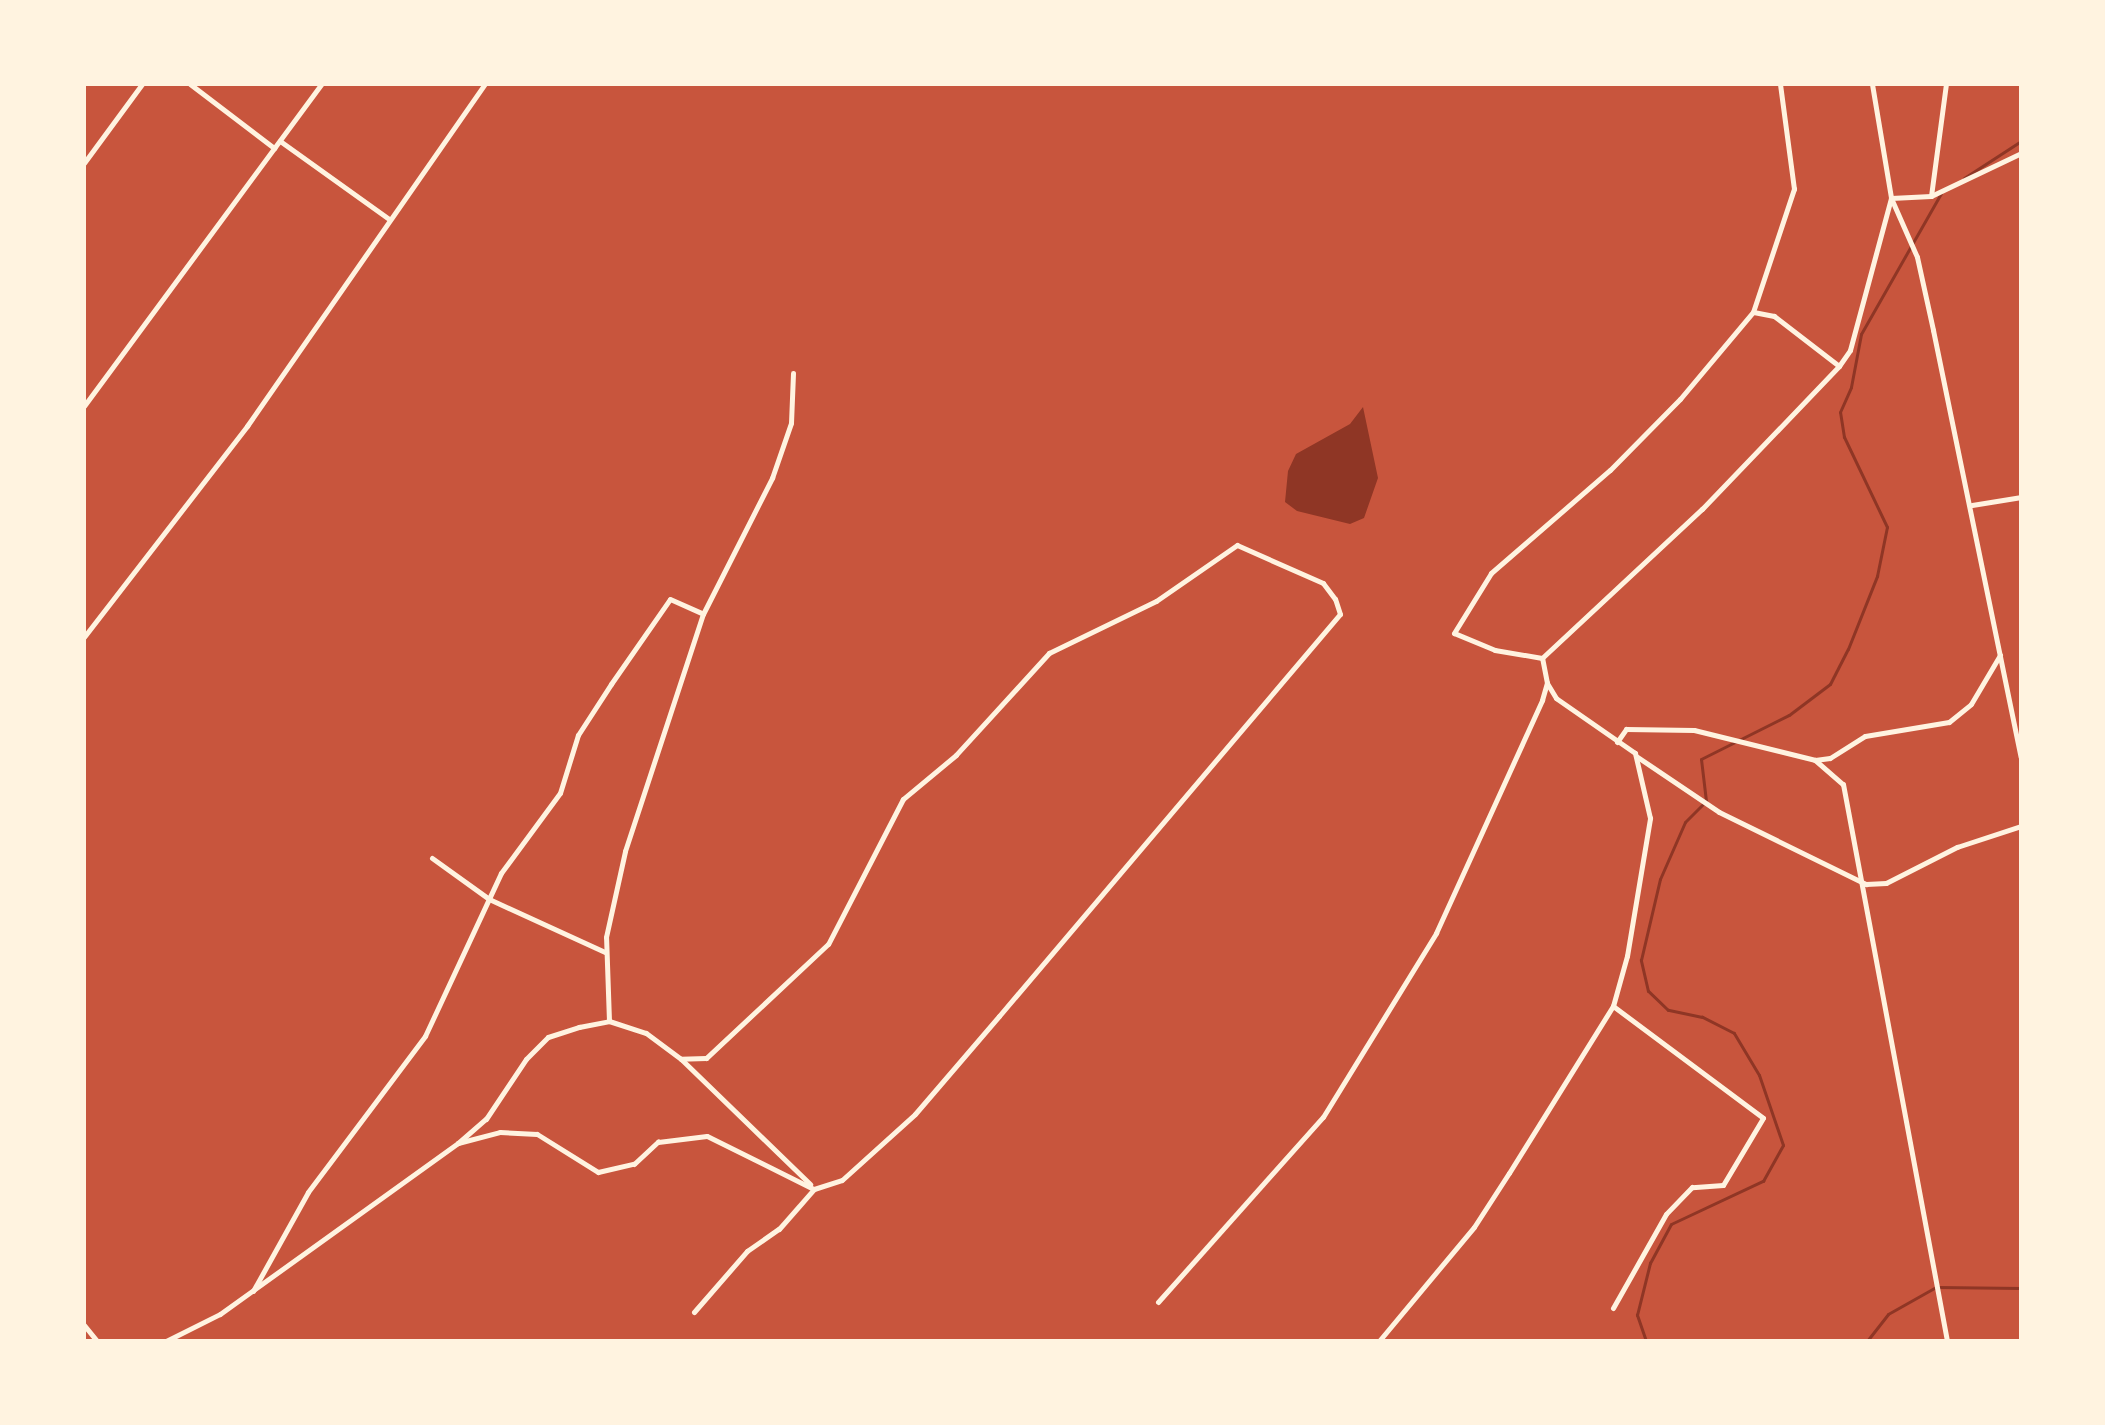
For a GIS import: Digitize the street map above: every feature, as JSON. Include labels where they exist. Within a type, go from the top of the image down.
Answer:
[{"type":"street","points":[[84,163],[142,84]]},
{"type":"street","points":[[190,84],[274,148]]},
{"type":"street","points":[[84,406],[321,84]]},
{"type":"street","points":[[85,634],[247,426],[485,84]]},
{"type":"street","points":[[1542,658],[1495,650],[1454,633],[1491,573],[1610,470],[1680,399],[1753,312],[1794,189],[1786,106],[1780,84]]},
{"type":"street","points":[[1872,84],[1891,198],[1917,257],[1972,505],[2021,757]]},
{"type":"street","points":[[1931,196],[1946,84]]},
{"type":"street","points":[[280,141],[389,219]]},
{"type":"street","points":[[1891,198],[1931,196],[2021,153]]},
{"type":"street","points":[[1542,658],[1702,509],[1839,366],[1850,350],[1891,198]]},
{"type":"street","points":[[1753,312],[1774,316],[1839,366]]},
{"type":"street","points":[[609,1021],[605,952],[625,851],[703,614],[772,478],[791,423],[793,373]]},
{"type":"street","points":[[1972,505],[2021,497]]},
{"type":"street","points":[[681,1059],[706,1058],[828,944],[903,799],[956,755],[1049,653],[1156,601],[1237,545],[1323,583],[1340,614],[915,1114],[842,1180],[814,1189],[779,1229],[747,1251],[694,1312]]},
{"type":"street","points":[[253,1291],[308,1192],[425,1036],[501,873],[560,793],[578,735],[670,599],[703,614]]},
{"type":"street","points":[[1815,760],[1846,752],[1865,736],[1949,722],[1971,704],[2001,654]]},
{"type":"street","points":[[1542,658],[1547,683],[1556,698],[1617,742],[1719,812],[1862,882],[1886,883],[1957,847],[2021,826]]},
{"type":"street","points":[[1158,1302],[1323,1117],[1436,933],[1547,683]]},
{"type":"street","points":[[1617,742],[1626,729],[1694,730],[1815,760],[1843,784],[1947,1341]]},
{"type":"street","points":[[1379,1341],[1474,1227],[1613,1006],[1650,818],[1636,755]]},
{"type":"street","points":[[432,858],[489,899],[605,952]]},
{"type":"street","points":[[1613,1006],[1763,1118],[1723,1185],[1692,1187],[1666,1214],[1613,1308]]},
{"type":"street","points":[[166,1341],[253,1291],[458,1143],[486,1119],[526,1059],[548,1037],[609,1021],[646,1033],[681,1059],[814,1189]]},
{"type":"street","points":[[458,1143],[500,1132],[537,1134],[598,1172],[634,1164],[658,1142],[707,1136],[814,1189]]},
{"type":"street","points":[[84,1325],[97,1341]]},
{"type":"shaded area","points":[[1363,407],[1378,478],[1364,518],[1350,524],[1297,511],[1285,502],[1288,471],[1296,454],[1350,424]]},
{"type":"waterway","points":[[1964,178],[2021,141]]},
{"type":"waterway","points":[[1646,1341],[1637,1315],[1650,1263],[1671,1224],[1763,1181],[1783,1145],[1759,1075],[1734,1033],[1702,1017],[1668,1010],[1648,991],[1641,960],[1660,879],[1685,822],[1706,801],[1701,759],[1789,715],[1830,684],[1848,649],[1877,576],[1887,527],[1844,437],[1840,412],[1851,387],[1861,334],[1941,193]]},
{"type":"waterway","points":[[1867,1341],[1888,1314],[1936,1287],[2021,1288]]}]
